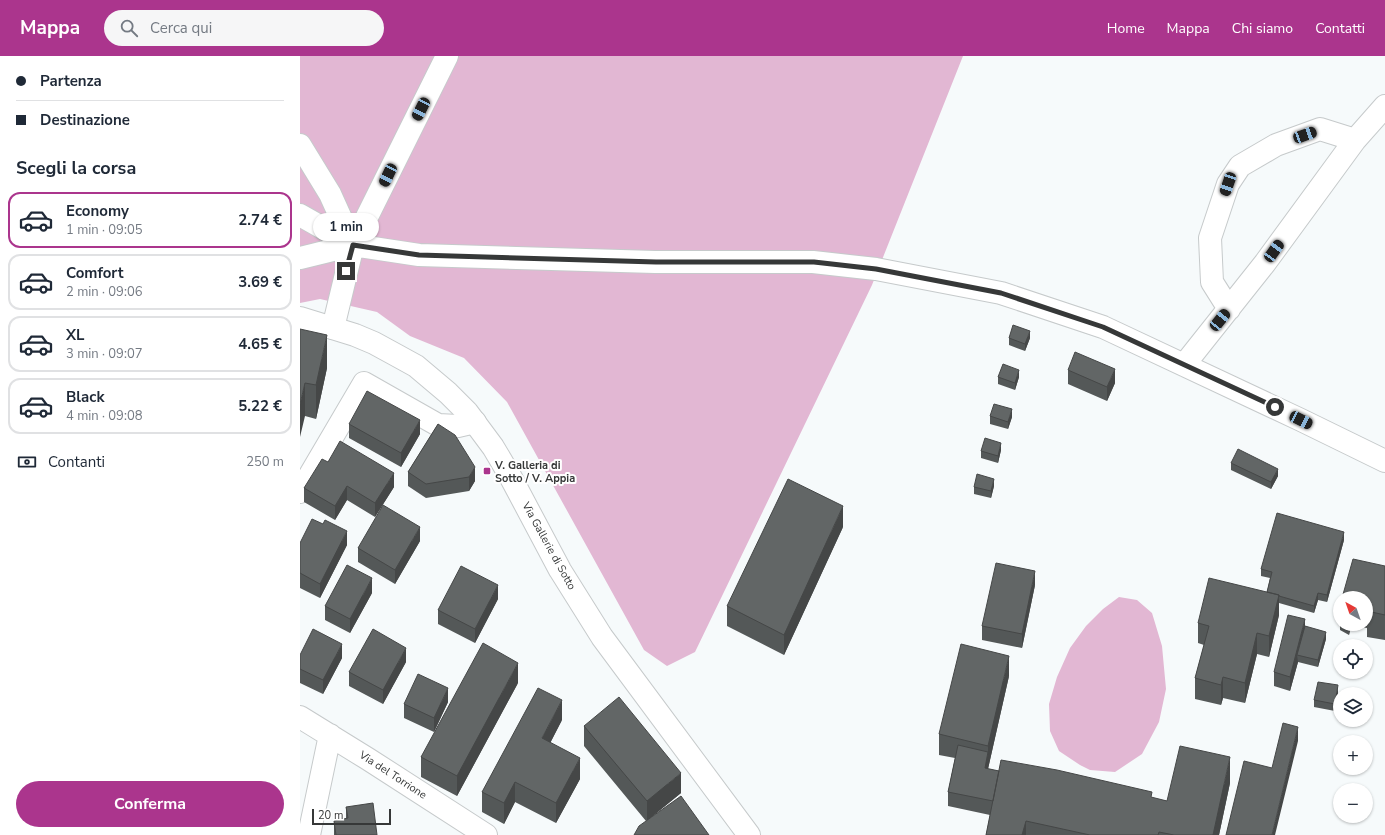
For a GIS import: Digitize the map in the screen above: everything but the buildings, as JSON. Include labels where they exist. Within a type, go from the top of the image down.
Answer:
[{"type":"main road","points":[[333,328],[353,245],[448,56]]},
{"type":"main road","points":[[1184,365],[1265,263],[1354,140],[1385,106]]},
{"type":"main road","points":[[1229,309],[1212,282],[1210,238],[1228,184],[1240,166],[1276,145],[1320,130],[1354,140]]},
{"type":"main road","points":[[300,145],[330,194],[353,245]]},
{"type":"main road","points":[[300,215],[353,245],[419,255],[656,262],[814,262],[876,269],[1001,293],[1103,327],[1385,461]]},
{"type":"main road","points":[[300,258],[353,245]]},
{"type":"main road","name":"Via Gallerie di Sotto","points":[[300,318],[374,343],[416,366],[448,393],[475,422],[493,447],[509,474],[560,570],[602,637],[749,835]]},
{"type":"main road","points":[[300,492],[364,383],[438,425],[458,426],[475,422]]},
{"type":"main road","name":"Via del Torrione","points":[[300,717],[368,758],[486,835]]},
{"type":"main road","points":[[309,835],[330,735]]},
{"type":"shaded area","points":[[300,56],[963,56],[872,285],[695,652],[667,666],[644,650],[507,402],[464,358],[410,336],[377,312],[320,299],[300,303]]},
{"type":"shaded area","points":[[1119,597],[1137,600],[1152,613],[1162,646],[1166,689],[1159,722],[1142,754],[1115,772],[1090,770],[1059,751],[1050,731],[1049,704],[1057,677],[1070,648],[1086,626],[1103,609]]},
{"type":"place","name":"V. Galleria di Sotto / V. Appia","points":[[487,471]]},
{"type":"route","points":[[346,271],[353,245],[419,255],[656,262],[814,262],[876,269],[1001,293],[1103,327],[1275,407]]}]
